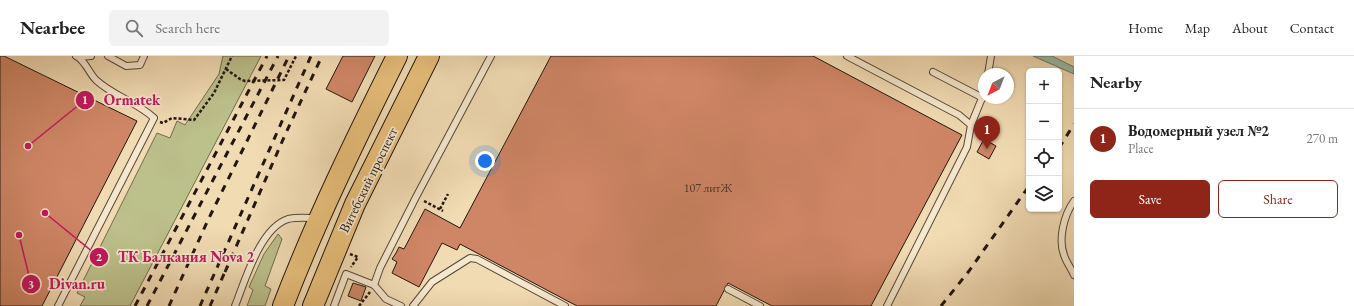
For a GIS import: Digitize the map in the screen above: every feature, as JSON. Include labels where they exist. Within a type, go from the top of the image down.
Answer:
[{"type":"main road","name":"Витебский проспект","points":[[283,306],[319,218],[351,148],[397,56]]},
{"type":"main road","name":"Витебский проспект","points":[[313,306],[354,204],[430,56]]},
{"type":"lane","points":[[77,57],[91,56]]},
{"type":"lane","points":[[108,56],[126,66],[140,65],[144,56]]},
{"type":"lane","points":[[374,285],[380,268],[416,197],[491,56]]},
{"type":"lane","points":[[847,56],[959,114],[972,125]]},
{"type":"lane","points":[[989,68],[991,56]]},
{"type":"lane","points":[[58,306],[154,118],[143,108],[116,94],[96,80],[77,57]]},
{"type":"lane","points":[[932,72],[978,93]]},
{"type":"lane","points":[[887,306],[967,147],[972,125],[981,104]]},
{"type":"lane","points":[[1074,201],[1065,218],[1062,235],[1063,254],[1074,275]]},
{"type":"lane","points":[[235,306],[254,259],[274,228],[288,219],[319,218]]},
{"type":"lane","points":[[413,306],[432,282],[470,258],[477,259],[564,306]]},
{"type":"lane","points":[[334,306],[346,274],[374,285],[386,299],[401,306]]},
{"type":"lane","points":[[728,289],[760,306]]},
{"type":"lane","points":[[384,306],[386,299]]},
{"type":"path","points":[[172,118],[194,120],[214,93],[232,56]]},
{"type":"path","points":[[226,69],[240,79],[245,80],[284,80],[296,56]]},
{"type":"path","points":[[416,197],[442,210],[448,194]]},
{"type":"path","points":[[352,255],[358,257]]},
{"type":"path","points":[[359,306],[374,285]]},
{"type":"green space","points":[[223,56],[261,56],[130,306],[80,306],[85,297],[77,293],[157,133],[170,138],[177,121],[185,125],[219,74]]},
{"type":"green space","points":[[278,234],[282,239],[265,286],[271,289],[265,306],[247,306],[253,290],[249,287],[264,254]]},
{"type":"shaded area","points":[[1033,56],[1052,56],[1074,67],[1074,74]]},
{"type":"building","points":[[0,56],[4,56],[137,121],[42,306],[0,306]]},
{"type":"building","points":[[343,56],[375,56],[352,102],[326,89]]},
{"type":"building","points":[[551,56],[813,56],[962,135],[871,306],[772,306],[728,283],[716,306],[577,306],[460,244],[457,250],[442,243],[419,287],[392,273],[397,262],[392,259],[399,247],[404,249],[425,209],[460,228]]},
{"type":"building","points":[[984,139],[996,146],[989,159],[977,152]]},
{"type":"building","points":[[353,283],[366,287],[361,301],[348,296]]},
{"type":"railway","points":[[135,306],[267,56]]},
{"type":"railway","points":[[147,306],[278,56]]},
{"type":"railway","points":[[169,306],[208,220],[289,56]]},
{"type":"railway","points":[[200,306],[311,56]]},
{"type":"railway","points":[[225,272],[285,135],[322,56]]},
{"type":"railway","points":[[1062,143],[1074,124]]},
{"type":"railway","points":[[941,306],[969,271],[1026,190]]},
{"type":"railway","points":[[210,306],[227,267]]},
{"type":"place","name":"Ormatek","points":[[28,146]]},
{"type":"place","name":"Водомерный узел №2","points":[[987,149]]},
{"type":"place","name":"ТК Балкания Nova 2","points":[[45,213]]},
{"type":"place","name":"Divan.ru","points":[[19,235]]}]
